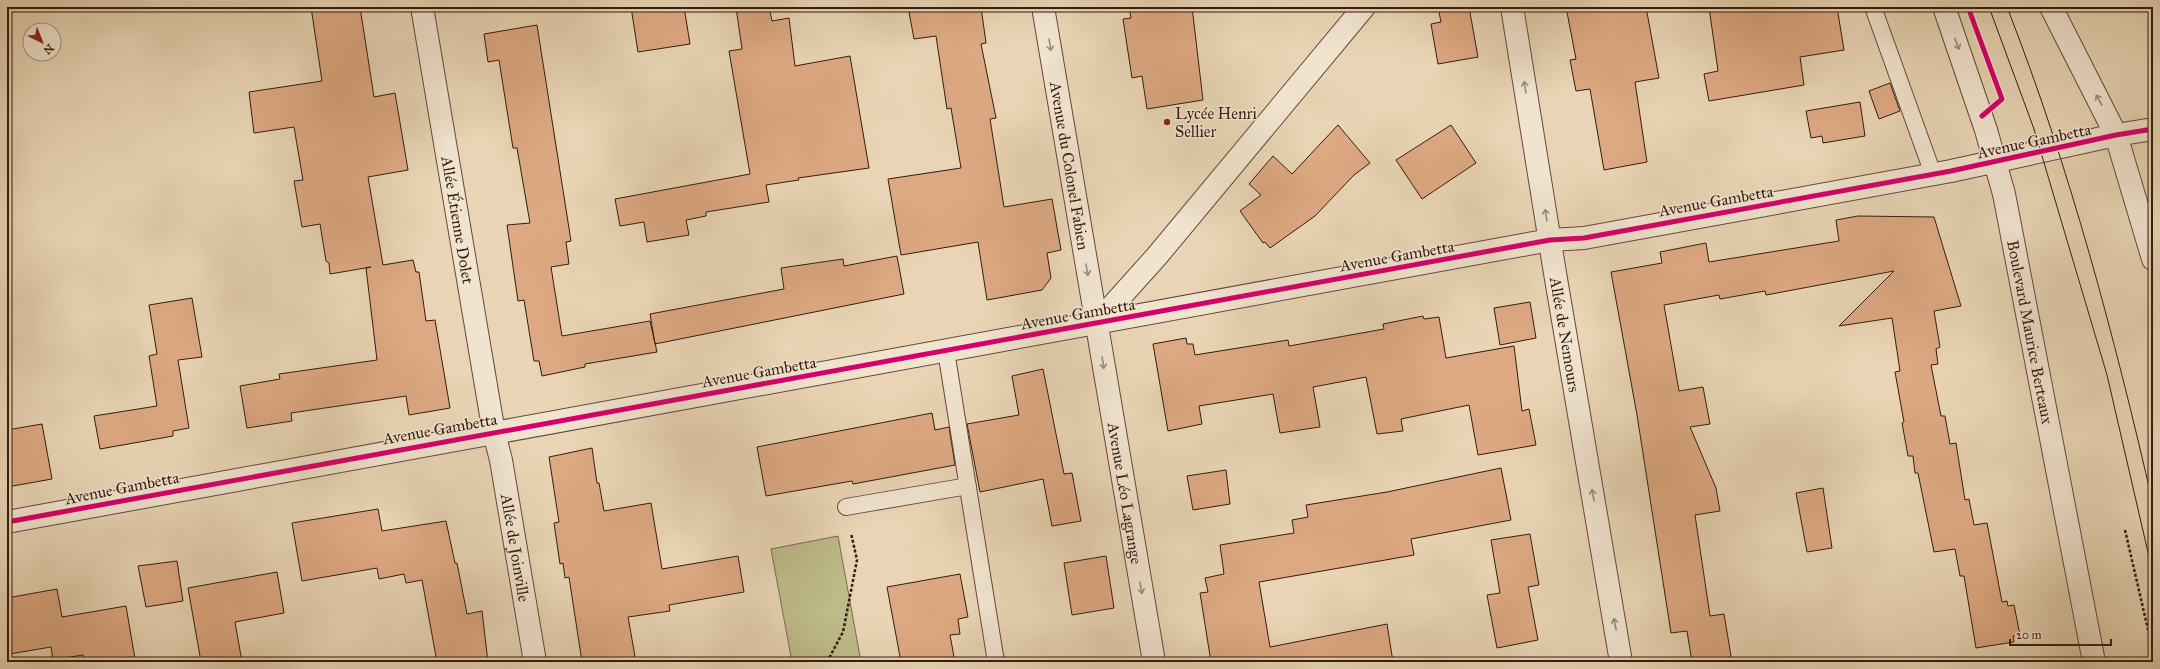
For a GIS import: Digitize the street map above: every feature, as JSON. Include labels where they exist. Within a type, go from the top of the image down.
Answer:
[{"type":"street","name":"Allée Étienne Dolet","points":[[422,7],[494,433]]},
{"type":"street","name":"Avenue du Colonel Fabien","points":[[1043,7],[1096,324]]},
{"type":"street","points":[[1096,324],[1162,250],[1364,7]]},
{"type":"street","name":"Allée de Nemours","points":[[1512,7],[1621,662]]},
{"type":"street","name":"Boulevard Maurice Berteaux","points":[[1944,7],[1996,163],[2072,540],[2094,662]]},
{"type":"street","points":[[2051,7],[2116,135],[2153,259]]},
{"type":"street","name":"Avenue Gambetta","points":[[7,522],[1550,240],[1584,238],[1996,163],[2116,135],[2153,129]]},
{"type":"street","name":"Avenue Léo Lagrange","points":[[1096,324],[1154,662]]},
{"type":"street","name":"Allée de Joinville","points":[[494,433],[501,460],[535,662]]},
{"type":"lane","points":[[1873,7],[1933,174]]},
{"type":"lane","points":[[946,351],[996,662]]},
{"type":"lane","points":[[846,507],[968,486]]},
{"type":"path","points":[[828,662],[843,632],[857,560],[846,507]]},
{"type":"path","points":[[2125,530],[2153,650]]},
{"type":"shaded area","points":[[838,536],[861,662],[792,662],[771,549]]},
{"type":"building","points":[[311,7],[360,7],[374,97],[395,93],[408,170],[368,177],[383,265],[413,260],[416,272],[419,272],[426,321],[435,320],[450,408],[409,415],[406,396],[291,413],[292,421],[247,428],[240,386],[280,379],[279,374],[377,360],[366,268],[371,267],[330,274],[329,263],[326,261],[320,224],[302,227],[294,181],[303,180],[294,127],[254,133],[249,92],[322,81]]},
{"type":"building","points":[[631,7],[684,7],[690,44],[638,52]]},
{"type":"building","points":[[736,7],[769,7],[772,21],[789,18],[795,66],[850,56],[869,168],[798,178],[799,180],[766,185],[769,202],[706,212],[706,216],[686,220],[689,235],[647,242],[644,222],[620,226],[615,199],[750,174],[729,51],[742,49]]},
{"type":"building","points":[[908,7],[981,7],[986,43],[981,44],[996,118],[990,119],[1004,207],[1052,199],[1061,250],[1047,253],[1051,278],[1042,290],[987,300],[978,242],[901,255],[888,179],[961,168],[951,108],[947,109],[936,36],[914,39]]},
{"type":"building","points":[[1129,7],[1192,7],[1203,100],[1147,109],[1142,76],[1132,78],[1123,19],[1131,18]]},
{"type":"building","points":[[1438,7],[1469,7],[1478,57],[1438,64],[1431,24],[1441,22]]},
{"type":"building","points":[[1566,7],[1646,7],[1659,78],[1635,82],[1647,162],[1604,170],[1590,89],[1576,91],[1570,60],[1576,59]]},
{"type":"building","points":[[1709,7],[1837,7],[1844,50],[1800,57],[1804,85],[1709,101],[1704,74],[1718,71]]},
{"type":"building","points":[[537,25],[571,241],[566,242],[569,264],[551,267],[562,336],[650,321],[657,352],[585,364],[585,367],[542,376],[539,361],[534,361],[524,300],[518,301],[507,225],[530,223],[517,148],[513,148],[499,60],[488,62],[484,34]]},
{"type":"building","points":[[1890,83],[1900,111],[1879,119],[1869,91]]},
{"type":"building","points":[[1860,102],[1865,136],[1823,143],[1822,136],[1811,138],[1806,111]]},
{"type":"building","points":[[1338,125],[1370,163],[1354,175],[1315,216],[1270,248],[1265,242],[1263,243],[1240,211],[1261,195],[1249,184],[1273,156],[1292,174]]},
{"type":"building","points":[[1451,125],[1476,163],[1422,199],[1396,160]]},
{"type":"building","points":[[1858,216],[1934,217],[1961,306],[1934,311],[1940,347],[1936,349],[1938,364],[1931,365],[1941,416],[1945,416],[1950,444],[1956,443],[1965,500],[1969,499],[1974,525],[1987,523],[2002,602],[2007,601],[2008,606],[2014,605],[2020,635],[2013,636],[2014,642],[1976,648],[1964,576],[1960,576],[1955,549],[1934,552],[1918,473],[1915,473],[1913,456],[1908,456],[1902,423],[1904,422],[1895,372],[1900,371],[1892,318],[1839,326],[1894,271],[1766,295],[1765,291],[1720,299],[1719,295],[1664,305],[1679,391],[1703,387],[1710,424],[1690,427],[1716,488],[1720,511],[1695,515],[1710,616],[1724,614],[1732,662],[1692,662],[1687,631],[1671,633],[1637,415],[1611,272],[1662,263],[1660,252],[1706,243],[1709,262],[1839,241],[1836,220]]},
{"type":"building","points":[[897,256],[904,294],[655,344],[650,314],[784,289],[781,268],[843,259],[844,266]]},
{"type":"building","points":[[192,298],[202,357],[178,360],[189,428],[173,431],[173,436],[100,449],[94,416],[157,406],[149,356],[157,354],[149,305]]},
{"type":"building","points":[[1530,302],[1536,338],[1500,345],[1494,308]]},
{"type":"building","points":[[1423,316],[1424,319],[1439,317],[1446,358],[1514,346],[1522,411],[1529,409],[1536,445],[1478,455],[1469,405],[1401,419],[1403,431],[1377,434],[1366,377],[1313,387],[1320,427],[1280,433],[1273,394],[1199,406],[1202,424],[1168,431],[1153,344],[1186,338],[1187,344],[1193,344],[1195,355],[1288,340],[1289,346],[1384,329],[1383,324]]},
{"type":"building","points":[[1043,369],[1064,474],[1072,473],[1081,521],[1052,526],[1043,479],[980,492],[967,424],[1019,415],[1012,376]]},
{"type":"building","points":[[932,413],[935,430],[949,427],[955,465],[853,484],[852,481],[766,496],[757,447]]},
{"type":"building","points":[[42,424],[52,479],[7,487],[7,430]]},
{"type":"building","points":[[592,448],[597,483],[599,483],[604,511],[651,503],[662,569],[738,556],[744,592],[669,605],[670,611],[628,617],[636,662],[582,662],[569,577],[565,578],[563,563],[560,564],[554,523],[559,522],[549,457]]},
{"type":"building","points":[[1501,468],[1511,520],[1411,539],[1414,555],[1259,582],[1270,647],[1387,624],[1393,662],[1211,662],[1200,593],[1208,592],[1205,578],[1224,574],[1220,545],[1294,533],[1292,520],[1308,517],[1306,505],[1387,492]]},
{"type":"building","points":[[1226,470],[1230,504],[1193,510],[1187,476]]},
{"type":"building","points":[[1823,488],[1832,548],[1807,552],[1796,493]]},
{"type":"building","points":[[378,509],[382,531],[446,521],[455,563],[457,563],[467,614],[482,611],[488,662],[437,662],[422,580],[406,583],[404,574],[379,579],[377,568],[302,581],[292,523]]},
{"type":"building","points":[[1530,534],[1539,585],[1528,587],[1538,640],[1497,648],[1487,595],[1500,593],[1491,540]]},
{"type":"building","points":[[1106,556],[1114,608],[1072,615],[1064,563]]},
{"type":"building","points":[[177,561],[183,601],[146,607],[138,566]]},
{"type":"building","points":[[277,572],[284,613],[235,622],[242,662],[201,662],[188,588]]},
{"type":"building","points":[[960,574],[968,617],[958,619],[960,634],[950,635],[955,662],[901,662],[887,587]]},
{"type":"building","points":[[57,589],[62,617],[126,606],[135,659],[118,662],[84,662],[83,655],[53,660],[51,647],[10,654],[10,648],[7,648],[7,598]]},
{"type":"tram line","points":[[1989,7],[2034,129],[2107,375],[2153,574]]},
{"type":"tram line","points":[[2007,7],[2030,68],[2071,190],[2123,378],[2153,504]]},
{"type":"cycle path","points":[[1968,7],[2002,99],[1982,116]]},
{"type":"cycle path","points":[[7,522],[1550,240],[1584,238],[1951,171],[2116,135],[2153,129]]},
{"type":"place","name":"Lycée Henri Sellier","points":[[1167,122]]}]
